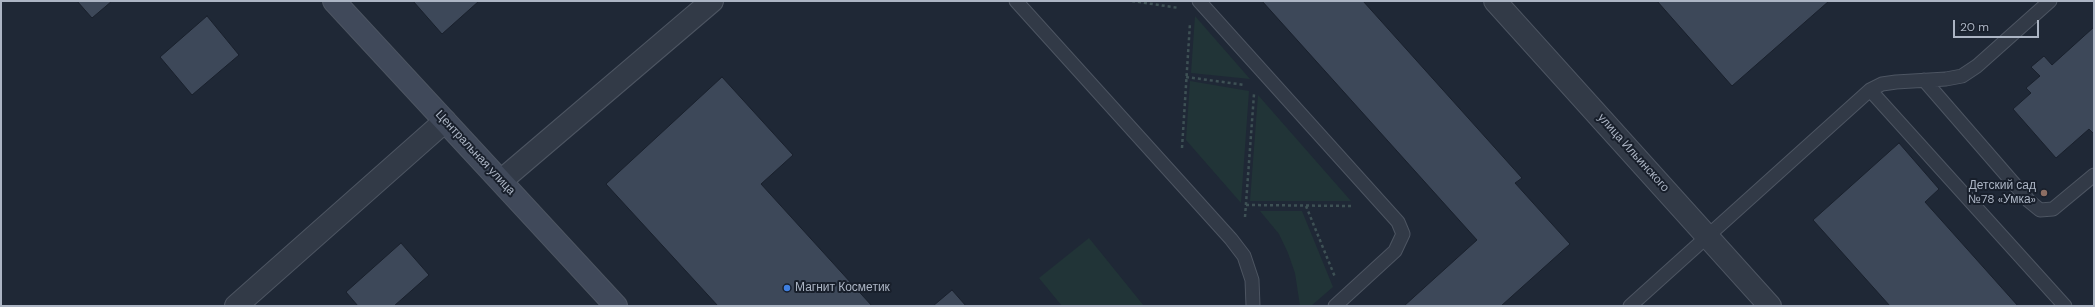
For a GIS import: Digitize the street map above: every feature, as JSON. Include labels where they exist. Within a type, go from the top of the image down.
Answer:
[{"type":"street","name":"Центральная улица","points":[[334,1],[502,180],[616,306]]},
{"type":"street","points":[[502,180],[712,1]]},
{"type":"street","name":"улица Ильинского","points":[[1495,1],[1770,306]]},
{"type":"street","points":[[236,306],[445,121]]},
{"type":"lane","points":[[1199,1],[1398,222],[1403,234],[1395,251],[1339,302]]},
{"type":"lane","points":[[1630,306],[1870,90],[1882,84],[1962,76],[1977,66],[2050,1]]},
{"type":"lane","points":[[1019,2],[1231,239],[1244,256],[1252,280],[1252,306]]},
{"type":"lane","points":[[1924,80],[2029,201],[2040,210],[2053,209],[2094,175]]},
{"type":"lane","points":[[1870,90],[2065,306]]},
{"type":"path","points":[[1132,1],[1183,9]]},
{"type":"path","points":[[1182,148],[1190,17]]},
{"type":"path","points":[[1186,77],[1246,85]]},
{"type":"path","points":[[1246,217],[1254,86]]},
{"type":"path","points":[[1246,205],[1384,206]]},
{"type":"path","points":[[1306,206],[1339,302]]},
{"type":"green space","points":[[1195,16],[1250,79],[1191,73]]},
{"type":"green space","points":[[1190,81],[1249,91],[1241,203],[1186,140]]},
{"type":"green space","points":[[1258,95],[1351,201],[1250,201]]},
{"type":"green space","points":[[1260,211],[1302,211],[1333,287],[1311,306],[1300,306],[1295,273],[1288,253],[1279,234]]},
{"type":"green space","points":[[1089,238],[1144,306],[1062,306],[1039,278]]},
{"type":"building","points":[[77,1],[112,1],[92,18]]},
{"type":"building","points":[[413,1],[479,1],[442,34]]},
{"type":"building","points":[[1262,1],[1363,1],[1522,178],[1515,183],[1570,244],[1501,306],[1404,306],[1477,240]]},
{"type":"building","points":[[1657,1],[1829,1],[1732,86]]},
{"type":"building","points":[[207,16],[239,55],[192,95],[160,57]]},
{"type":"building","points":[[2094,27],[2094,134],[2089,129],[2056,158],[2013,109],[2031,93],[2026,88],[2040,76],[2031,67],[2044,56],[2052,65]]},
{"type":"building","points":[[722,77],[793,155],[761,184],[872,306],[718,306],[606,184]]},
{"type":"building","points":[[1899,143],[1939,189],[1925,202],[2018,306],[1890,306],[1813,220]]},
{"type":"building","points":[[401,243],[429,275],[394,306],[358,306],[346,292]]},
{"type":"building","points":[[952,290],[966,306],[933,306]]},
{"type":"place","name":"Детский сад №78 «Умка»","points":[[2044,193]]},
{"type":"place","name":"Магнит Косметик","points":[[787,288]]}]
